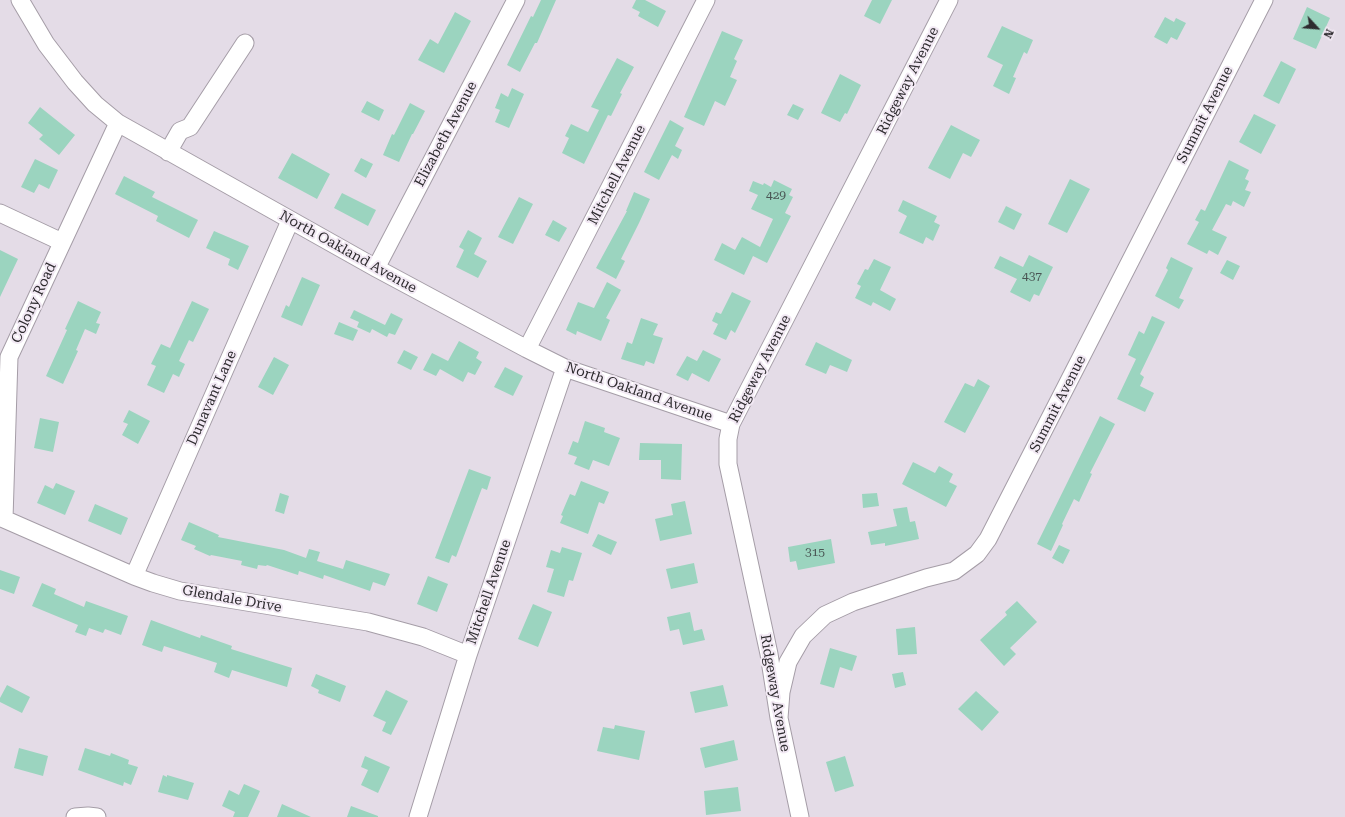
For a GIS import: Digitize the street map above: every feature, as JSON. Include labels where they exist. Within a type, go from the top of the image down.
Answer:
[{"type":"street","name":"North Oakland Avenue","points":[[20,0],[46,44],[74,82],[95,104],[118,123],[290,221],[565,368],[731,424]]},
{"type":"street","name":"Elizabeth Avenue","points":[[376,268],[516,0]]},
{"type":"street","name":"Mitchell Avenue","points":[[527,349],[706,0]]},
{"type":"street","name":"Ridgeway Avenue","points":[[800,817],[779,718],[769,654],[728,464],[728,439],[731,424],[949,0]]},
{"type":"street","name":"Summit Avenue","points":[[779,718],[781,692],[788,662],[803,636],[826,615],[853,602],[926,578],[954,571],[977,554],[988,539],[1264,0]]},
{"type":"street","points":[[168,152],[180,131],[190,127],[245,43]]},
{"type":"street","name":"Colony Road","points":[[4,520],[9,357],[118,123]]},
{"type":"street","points":[[0,213],[62,242]]},
{"type":"street","name":"Dunavant Lane","points":[[134,576],[290,221]]},
{"type":"street","name":"Mitchell Avenue","points":[[418,817],[468,655],[565,368]]},
{"type":"street","name":"Glendale Drive","points":[[4,520],[134,576],[180,591],[368,622],[423,637],[468,655]]},
{"type":"street","points":[[75,817],[97,817]]},
{"type":"building","points":[[541,0],[556,0],[537,43],[535,43],[520,72],[507,65],[531,16],[533,17]]},
{"type":"building","points":[[636,0],[645,0],[666,11],[658,27],[638,16],[640,12],[632,8]]},
{"type":"building","points":[[872,0],[892,0],[880,24],[864,16]]},
{"type":"building","points":[[1307,7],[1330,18],[1316,49],[1293,39]]},
{"type":"building","points":[[455,12],[471,21],[444,73],[418,60],[430,39],[438,44]]},
{"type":"building","points":[[1165,17],[1174,22],[1176,18],[1186,23],[1177,40],[1171,37],[1167,44],[1154,37]]},
{"type":"building","points":[[1002,26],[1033,40],[1027,54],[1024,52],[1013,77],[1016,78],[1009,94],[993,86],[1003,65],[987,57]]},
{"type":"building","points":[[722,31],[743,40],[734,59],[737,61],[730,77],[737,80],[725,106],[715,101],[704,126],[684,117]]},
{"type":"building","points":[[617,58],[634,67],[620,93],[622,94],[611,116],[608,115],[584,164],[562,153],[569,138],[565,136],[571,124],[588,132],[599,110],[591,107]]},
{"type":"building","points":[[1281,61],[1296,69],[1279,104],[1263,96]]},
{"type":"building","points":[[840,74],[861,85],[847,114],[845,113],[840,122],[821,113]]},
{"type":"building","points":[[512,88],[524,94],[509,128],[495,122],[500,110],[495,108],[501,93],[508,97]]},
{"type":"building","points":[[367,101],[384,110],[379,121],[361,112]]},
{"type":"building","points":[[410,103],[425,111],[399,162],[383,155],[392,134],[394,135]]},
{"type":"building","points":[[793,104],[804,109],[798,120],[787,115]]},
{"type":"building","points":[[40,107],[75,135],[59,155],[39,139],[43,135],[28,123]]},
{"type":"building","points":[[1254,114],[1276,125],[1261,154],[1239,142]]},
{"type":"building","points":[[670,120],[684,128],[675,146],[682,150],[678,159],[672,155],[659,180],[644,172]]},
{"type":"building","points":[[951,125],[980,140],[971,157],[963,153],[950,179],[928,168]]},
{"type":"building","points":[[292,153],[330,174],[317,199],[278,178]]},
{"type":"building","points":[[361,158],[373,164],[366,178],[354,171]]},
{"type":"building","points":[[35,159],[58,170],[49,189],[39,184],[34,193],[21,187]]},
{"type":"building","points":[[1229,160],[1249,170],[1245,179],[1249,181],[1245,190],[1251,192],[1244,207],[1233,201],[1231,206],[1226,204],[1212,230],[1227,237],[1218,255],[1209,250],[1207,254],[1187,244],[1199,222],[1195,220],[1201,209],[1205,211]]},
{"type":"building","points":[[124,176],[155,192],[152,197],[198,220],[189,238],[156,221],[158,216],[115,194]]},
{"type":"building","points":[[1070,179],[1090,189],[1067,233],[1048,224]]},
{"type":"building","points":[[774,180],[792,189],[789,195],[793,197],[785,213],[791,216],[767,263],[753,256],[744,275],[714,260],[722,243],[735,250],[742,237],[760,247],[773,219],[751,209],[758,195],[749,191],[753,181],[763,185],[764,183],[771,187]]},
{"type":"building","points":[[634,192],[650,199],[621,259],[625,261],[616,279],[596,268],[627,211]]},
{"type":"building","points":[[342,193],[376,210],[368,226],[334,208]]},
{"type":"building","points":[[519,197],[533,204],[513,244],[498,237]]},
{"type":"building","points":[[903,200],[937,216],[934,222],[940,225],[933,241],[926,237],[923,244],[899,233],[907,216],[898,211]]},
{"type":"building","points":[[1006,206],[1022,214],[1014,230],[998,222]]},
{"type":"building","points":[[553,220],[567,228],[559,242],[545,235]]},
{"type":"building","points":[[468,230],[482,238],[474,254],[487,261],[478,278],[456,267],[464,250],[459,247]]},
{"type":"building","points":[[214,231],[249,246],[238,270],[228,265],[230,259],[206,248]]},
{"type":"building","points":[[0,250],[18,259],[0,297]]},
{"type":"building","points":[[1029,255],[1053,267],[1039,296],[1034,294],[1030,302],[1010,292],[1017,279],[994,268],[1000,256],[1023,267]]},
{"type":"building","points":[[1171,257],[1193,268],[1179,298],[1184,300],[1179,309],[1155,296],[1168,270],[1166,268]]},
{"type":"building","points":[[874,259],[891,267],[880,290],[896,299],[890,311],[873,302],[871,306],[855,298],[861,286],[857,284],[865,269],[868,270]]},
{"type":"building","points":[[1227,260],[1240,266],[1233,280],[1220,273]]},
{"type":"building","points":[[302,277],[320,285],[302,326],[281,317],[286,305],[289,307]]},
{"type":"building","points":[[607,282],[621,290],[606,318],[610,320],[601,341],[577,331],[576,335],[566,330],[578,302],[594,308]]},
{"type":"building","points":[[732,292],[751,301],[735,333],[731,330],[726,340],[713,334],[718,324],[712,321],[716,312],[721,314]]},
{"type":"building","points":[[78,301],[101,312],[96,323],[100,324],[96,334],[85,329],[76,350],[78,351],[63,384],[46,376],[67,330],[65,329]]},
{"type":"building","points":[[192,301],[209,309],[193,342],[189,340],[179,361],[185,364],[179,377],[173,374],[164,393],[147,385],[156,366],[151,364],[161,344],[170,348]]},
{"type":"building","points":[[354,310],[385,325],[391,313],[403,319],[395,335],[389,333],[387,337],[372,329],[370,333],[357,327],[359,322],[350,318]]},
{"type":"building","points":[[1152,316],[1165,322],[1140,374],[1144,377],[1140,386],[1154,393],[1145,412],[1117,399],[1136,359],[1128,355],[1139,331],[1144,334]]},
{"type":"building","points":[[641,318],[658,324],[653,335],[663,338],[654,364],[646,361],[644,366],[621,359],[627,342],[632,344]]},
{"type":"building","points":[[339,322],[358,330],[353,341],[334,334]]},
{"type":"building","points":[[459,341],[479,352],[476,358],[482,362],[475,375],[468,372],[463,382],[440,369],[436,376],[423,370],[432,353],[448,361]]},
{"type":"building","points":[[816,342],[852,360],[847,372],[830,365],[826,374],[805,365]]},
{"type":"building","points":[[404,350],[418,357],[411,370],[397,363]]},
{"type":"building","points":[[703,350],[721,359],[709,382],[692,373],[688,381],[676,375],[687,356],[697,361]]},
{"type":"building","points":[[274,357],[289,365],[273,395],[258,387]]},
{"type":"building","points":[[505,367],[523,376],[513,396],[494,387]]},
{"type":"building","points":[[978,379],[990,386],[965,433],[944,422],[965,383],[974,387]]},
{"type":"building","points":[[129,410],[150,421],[138,444],[122,435],[128,424],[123,422]]},
{"type":"building","points":[[1100,416],[1115,424],[1090,473],[1092,474],[1079,502],[1074,499],[1051,551],[1037,544]]},
{"type":"building","points":[[40,418],[59,422],[53,452],[34,448]]},
{"type":"building","points":[[585,421],[605,428],[604,432],[620,438],[609,466],[593,460],[589,470],[574,464],[577,457],[568,454],[573,441],[578,443]]},
{"type":"building","points":[[640,443],[682,444],[681,480],[661,479],[661,460],[639,460]]},
{"type":"building","points":[[913,462],[935,473],[939,466],[953,474],[949,482],[957,486],[946,507],[902,484]]},
{"type":"building","points":[[469,469],[491,477],[487,490],[482,488],[456,557],[452,555],[449,563],[435,558]]},
{"type":"building","points":[[581,481],[609,492],[604,504],[599,502],[588,534],[560,523],[563,516],[561,515],[570,494],[575,496]]},
{"type":"building","points":[[56,483],[75,491],[65,515],[37,503],[45,485],[53,489]]},
{"type":"building","points":[[280,493],[289,496],[284,514],[275,511]]},
{"type":"building","points":[[877,493],[879,506],[863,508],[862,494]]},
{"type":"building","points":[[685,501],[692,534],[660,541],[655,519],[673,515],[671,504]]},
{"type":"building","points":[[95,504],[128,518],[121,535],[88,521]]},
{"type":"building","points":[[907,507],[910,522],[915,521],[919,539],[885,546],[885,543],[871,545],[868,532],[897,526],[893,509]]},
{"type":"building","points":[[189,522],[219,535],[218,537],[284,550],[306,558],[309,549],[320,552],[317,561],[343,569],[346,560],[390,574],[385,586],[373,582],[370,591],[324,575],[323,579],[299,571],[298,575],[267,565],[258,565],[257,569],[241,565],[242,561],[210,556],[194,549],[196,546],[181,540]]},
{"type":"building","points":[[598,534],[617,542],[611,555],[592,546]]},
{"type":"building","points":[[831,539],[835,563],[798,570],[796,561],[790,562],[788,547]]},
{"type":"building","points":[[1059,545],[1070,550],[1063,564],[1052,558]]},
{"type":"building","points":[[562,547],[582,553],[573,581],[569,580],[564,597],[547,592],[554,569],[546,567],[551,550],[560,553]]},
{"type":"building","points":[[694,563],[698,583],[671,589],[666,569]]},
{"type":"building","points":[[0,570],[20,577],[14,594],[0,589]]},
{"type":"building","points":[[428,576],[448,584],[437,612],[417,604]]},
{"type":"building","points":[[42,583],[56,589],[54,594],[84,607],[86,601],[128,616],[121,635],[105,629],[103,633],[89,628],[86,636],[75,632],[78,625],[32,606]]},
{"type":"building","points":[[1017,601],[1037,622],[1010,648],[1016,654],[1004,666],[980,640],[1007,615],[1005,612]]},
{"type":"building","points":[[533,604],[552,612],[538,647],[518,639]]},
{"type":"building","points":[[690,612],[694,631],[702,629],[705,640],[683,645],[679,629],[670,631],[667,617]]},
{"type":"building","points":[[151,620],[200,638],[201,635],[232,646],[231,649],[292,668],[287,687],[232,670],[229,678],[214,672],[217,663],[164,646],[162,652],[142,645]]},
{"type":"building","points":[[915,627],[917,654],[898,655],[896,629]]},
{"type":"building","points":[[830,648],[857,656],[852,671],[840,667],[834,688],[820,684]]},
{"type":"building","points":[[903,672],[906,685],[895,688],[892,674]]},
{"type":"building","points":[[316,674],[346,686],[340,702],[318,693],[319,690],[311,686]]},
{"type":"building","points":[[7,685],[30,697],[22,713],[0,702],[0,698]]},
{"type":"building","points":[[723,685],[728,706],[695,713],[690,692]]},
{"type":"building","points":[[386,690],[408,701],[391,735],[382,731],[386,722],[373,716]]},
{"type":"building","points":[[976,691],[999,712],[982,731],[958,709]]},
{"type":"building","points":[[615,725],[645,731],[639,760],[597,751],[603,727],[614,729]]},
{"type":"building","points":[[734,740],[738,760],[705,768],[700,748]]},
{"type":"building","points":[[19,748],[48,756],[43,776],[14,768]]},
{"type":"building","points":[[85,748],[110,756],[111,753],[129,760],[128,764],[138,767],[131,785],[124,782],[123,786],[78,770]]},
{"type":"building","points":[[365,756],[390,767],[378,793],[361,785],[368,770],[361,767]]},
{"type":"building","points":[[845,756],[854,786],[835,792],[826,762]]},
{"type":"building","points":[[163,775],[194,783],[188,800],[158,792]]},
{"type":"building","points":[[244,784],[260,791],[248,817],[233,817],[235,812],[222,806],[229,790],[239,795]]},
{"type":"building","points":[[738,787],[741,811],[706,815],[704,791]]},
{"type":"building","points":[[282,804],[311,817],[277,817]]},
{"type":"building","points":[[351,806],[378,816],[378,817],[347,817]]}]
